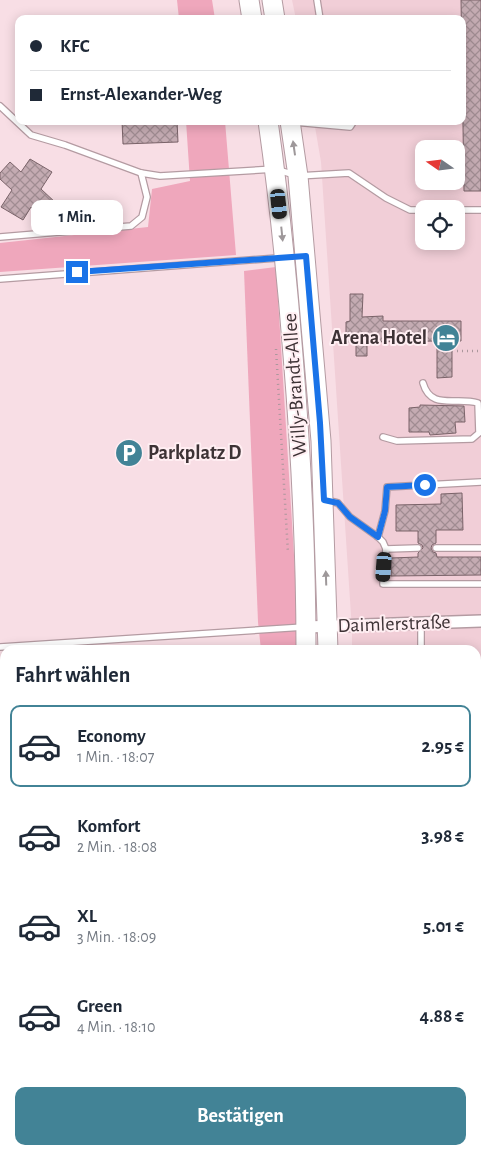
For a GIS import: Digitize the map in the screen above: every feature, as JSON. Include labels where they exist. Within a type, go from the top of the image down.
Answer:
[{"type":"main road","points":[[249,0],[251,15]]},
{"type":"main road","points":[[272,0],[274,15]]},
{"type":"main road","name":"Willy-Brandt-Allee","points":[[269,125],[285,257],[298,433],[306,645]]},
{"type":"main road","name":"Willy-Brandt-Allee","points":[[290,125],[306,256],[320,423],[328,645]]},
{"type":"street","name":"Daimlerstraße","points":[[306,627],[481,621]]},
{"type":"lane","points":[[318,0],[320,15]]},
{"type":"lane","points":[[0,106],[15,120]]},
{"type":"lane","points":[[20,125],[31,135],[65,145],[141,174],[160,176],[275,168],[298,176],[349,173],[386,198],[410,210],[415,210]]},
{"type":"lane","points":[[335,125],[351,125]]},
{"type":"lane","points":[[0,237],[131,226],[142,217],[146,197],[141,174]]},
{"type":"lane","points":[[465,210],[481,210]]},
{"type":"lane","points":[[0,279],[306,256]]},
{"type":"lane","points":[[383,437],[397,441],[472,439],[479,433],[478,403],[468,400],[436,401],[426,393],[423,382]]},
{"type":"lane","points":[[378,537],[385,511],[387,487],[481,482]]},
{"type":"lane","points":[[324,500],[338,503],[350,517],[383,542],[386,549],[383,584],[481,584]]},
{"type":"lane","points":[[386,549],[418,548]]},
{"type":"lane","points":[[436,548],[481,548]]},
{"type":"lane","points":[[421,622],[421,645]]},
{"type":"lane","points":[[31,645],[306,627]]},
{"type":"path","points":[[275,346],[288,560]]},
{"type":"path","points":[[452,351],[481,351]]},
{"type":"shaded area","points":[[177,0],[212,0],[214,15],[179,15]]},
{"type":"shaded area","points":[[292,0],[481,0],[481,645],[352,645],[321,162],[315,125],[466,125],[466,15],[295,15]]},
{"type":"shaded area","points":[[186,125],[225,125],[236,255],[0,272],[0,243],[148,227],[152,189],[190,181]]},
{"type":"shaded area","points":[[276,267],[298,619],[298,645],[260,645],[244,271]]},
{"type":"building","points":[[461,0],[481,0],[481,191],[464,191],[465,140],[463,140],[463,125],[466,125],[466,15],[461,15]]},
{"type":"building","points":[[122,125],[177,125],[178,142],[123,144]]},
{"type":"building","points":[[30,159],[52,172],[41,189],[57,204],[44,218],[31,207],[23,220],[1,207],[12,190],[0,179],[0,173],[10,162],[21,172]]},
{"type":"building","points":[[350,294],[363,294],[362,317],[383,316],[383,321],[461,321],[461,341],[452,341],[452,377],[437,378],[437,341],[367,342],[367,356],[356,356],[356,342],[346,342],[346,322],[350,321]]},
{"type":"building","points":[[420,405],[464,406],[465,422],[455,422],[456,433],[430,435],[429,432],[409,432],[409,408],[420,407]]},
{"type":"building","points":[[462,493],[463,530],[436,530],[436,543],[431,548],[437,557],[481,557],[481,575],[391,576],[391,558],[418,557],[418,553],[423,548],[418,543],[418,531],[396,531],[396,505],[441,504],[441,494]]},
{"type":"place","name":"Arena Hotel","points":[[446,338]]},
{"type":"place","name":"Parkplatz D","points":[[129,453]]},
{"type":"route","points":[[77,272],[306,256],[320,423],[324,500],[338,503],[350,517],[378,537],[385,511],[387,487],[425,485]]}]
